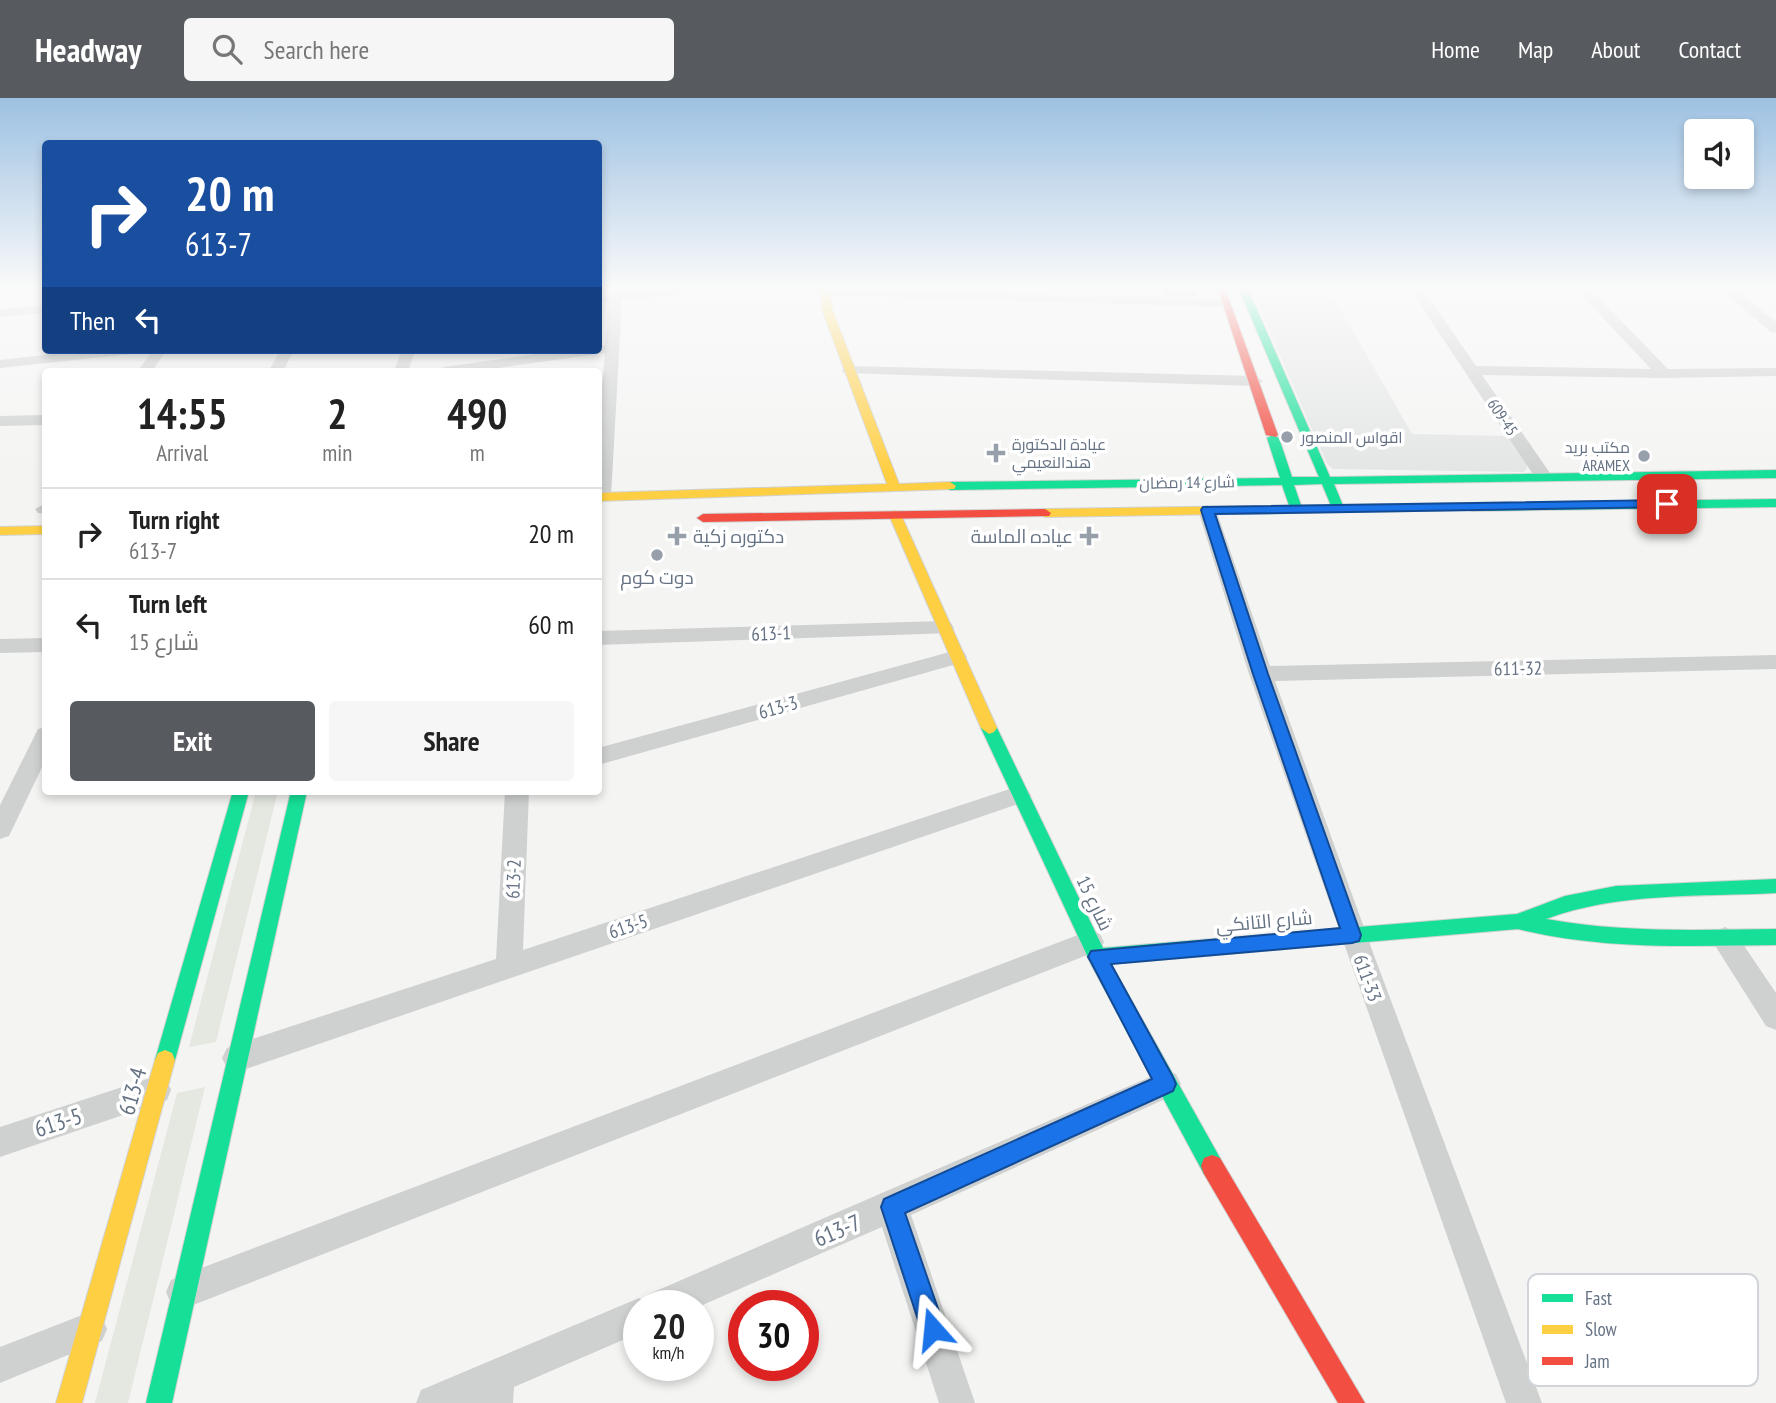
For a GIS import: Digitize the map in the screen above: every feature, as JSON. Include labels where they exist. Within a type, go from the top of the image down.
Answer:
[{"type":"main road","points":[[844,350],[897,487]]},
{"type":"main road","points":[[1243,350],[1296,508]]},
{"type":"main road","points":[[1270,350],[1338,508]]},
{"type":"main road","name":"شارع 14 رمضان","points":[[602,497],[897,487],[1776,474]]},
{"type":"main road","name":"شارع 14 رمضان","points":[[693,519],[1776,503]]},
{"type":"main road","points":[[22,510],[42,509]]},
{"type":"main road","name":"شارع 15","points":[[895,515],[1019,795],[1094,949],[1166,1084],[1353,1403]]},
{"type":"main road","points":[[0,531],[42,530]]},
{"type":"main road","name":"613-4","points":[[69,1403],[240,795]]},
{"type":"main road","points":[[159,1403],[298,795]]},
{"type":"main road","name":"شارع التانكي","points":[[1517,922],[1565,904],[1616,893],[1776,886]]},
{"type":"main road","name":"شارع التانكي","points":[[1094,949],[1352,935],[1517,922],[1584,934],[1646,939],[1776,937]]},
{"type":"street","points":[[602,439],[603,410],[612,350]]},
{"type":"street","name":"609-45","points":[[1458,350],[1543,476]]},
{"type":"street","points":[[1641,350],[1664,374]]},
{"type":"street","points":[[0,364],[94,354]]},
{"type":"street","points":[[466,368],[568,354]]},
{"type":"street","points":[[853,370],[1255,382]]},
{"type":"street","points":[[1472,370],[1664,374],[1776,372]]},
{"type":"street","points":[[0,421],[42,420]]},
{"type":"street","name":"611-33","points":[[1208,510],[1261,674],[1352,935],[1524,1403]]},
{"type":"street","name":"613-1","points":[[602,638],[944,628]]},
{"type":"street","points":[[0,646],[42,645]]},
{"type":"street","name":"613-3","points":[[602,756],[957,657]]},
{"type":"street","name":"611-32","points":[[1261,674],[1776,662]]},
{"type":"street","points":[[0,830],[42,742]]},
{"type":"street","points":[[21,787],[42,784]]},
{"type":"street","name":"613-2","points":[[509,966],[517,795]]},
{"type":"street","name":"613-5","points":[[237,1058],[1019,795]]},
{"type":"street","points":[[1725,939],[1776,1017]]},
{"type":"street","points":[[183,1292],[1094,949]]},
{"type":"street","name":"613-7","points":[[698,1290],[892,1207],[1166,1084]]},
{"type":"street","name":"613-5","points":[[0,1142],[156,1090]]},
{"type":"street","points":[[892,1207],[957,1403]]},
{"type":"street","points":[[434,1403],[495,1390],[623,1323]]},
{"type":"street","points":[[0,1365],[90,1329]]},
{"type":"shaded area","points":[[1277,350],[1364,350],[1412,434],[1510,436],[1526,461],[1527,468],[1524,472],[1333,469],[1327,464]]},
{"type":"shaded area","points":[[255,795],[277,795],[216,1042],[189,1047]]},
{"type":"shaded area","points":[[205,1087],[128,1403],[95,1403],[177,1093]]},
{"type":"traffic: fast","points":[[1270,350],[1307,436]]},
{"type":"traffic: fast","points":[[1273,438],[1296,508]]},
{"type":"traffic: fast","points":[[1308,439],[1338,508]]},
{"type":"traffic: fast","points":[[950,486],[1776,474]]},
{"type":"traffic: fast","points":[[1472,507],[1776,503]]},
{"type":"traffic: fast","points":[[989,728],[1098,958],[1212,1166]]},
{"type":"traffic: fast","points":[[165,1060],[240,795]]},
{"type":"traffic: fast","points":[[159,1403],[298,795]]},
{"type":"traffic: fast","points":[[1098,957],[1517,922],[1565,904],[1616,893],[1776,886]]},
{"type":"traffic: fast","points":[[1520,922],[1584,934],[1646,939],[1776,937]]},
{"type":"traffic: slow","points":[[842,350],[894,487]]},
{"type":"traffic: slow","points":[[602,497],[950,486]]},
{"type":"traffic: slow","points":[[1045,513],[1472,507]]},
{"type":"traffic: slow","points":[[895,515],[989,728]]},
{"type":"traffic: slow","points":[[0,531],[42,530]]},
{"type":"traffic: slow","points":[[69,1403],[165,1060]]},
{"type":"traffic: jam","points":[[1242,350],[1272,435]]},
{"type":"traffic: jam","points":[[703,518],[1045,513]]},
{"type":"traffic: jam","points":[[1212,1166],[1352,1403]]},
{"type":"place","name":"اقواس المنصور","points":[[1287,437]]},
{"type":"place","name":"عيادة الدكتورة هندالنعيمي","points":[[996,453]]},
{"type":"place","name":"مكتب بريد ARAMEX","points":[[1644,456]]},
{"type":"place","name":"دكتوره زكية","points":[[677,536]]},
{"type":"place","name":"عياده الماسة","points":[[1089,536]]},
{"type":"place","name":"دوت كوم","points":[[657,555]]},
{"type":"route","points":[[933,1329],[892,1207],[1166,1084],[1098,957],[1352,935],[1261,674],[1208,510],[1667,504]]}]
